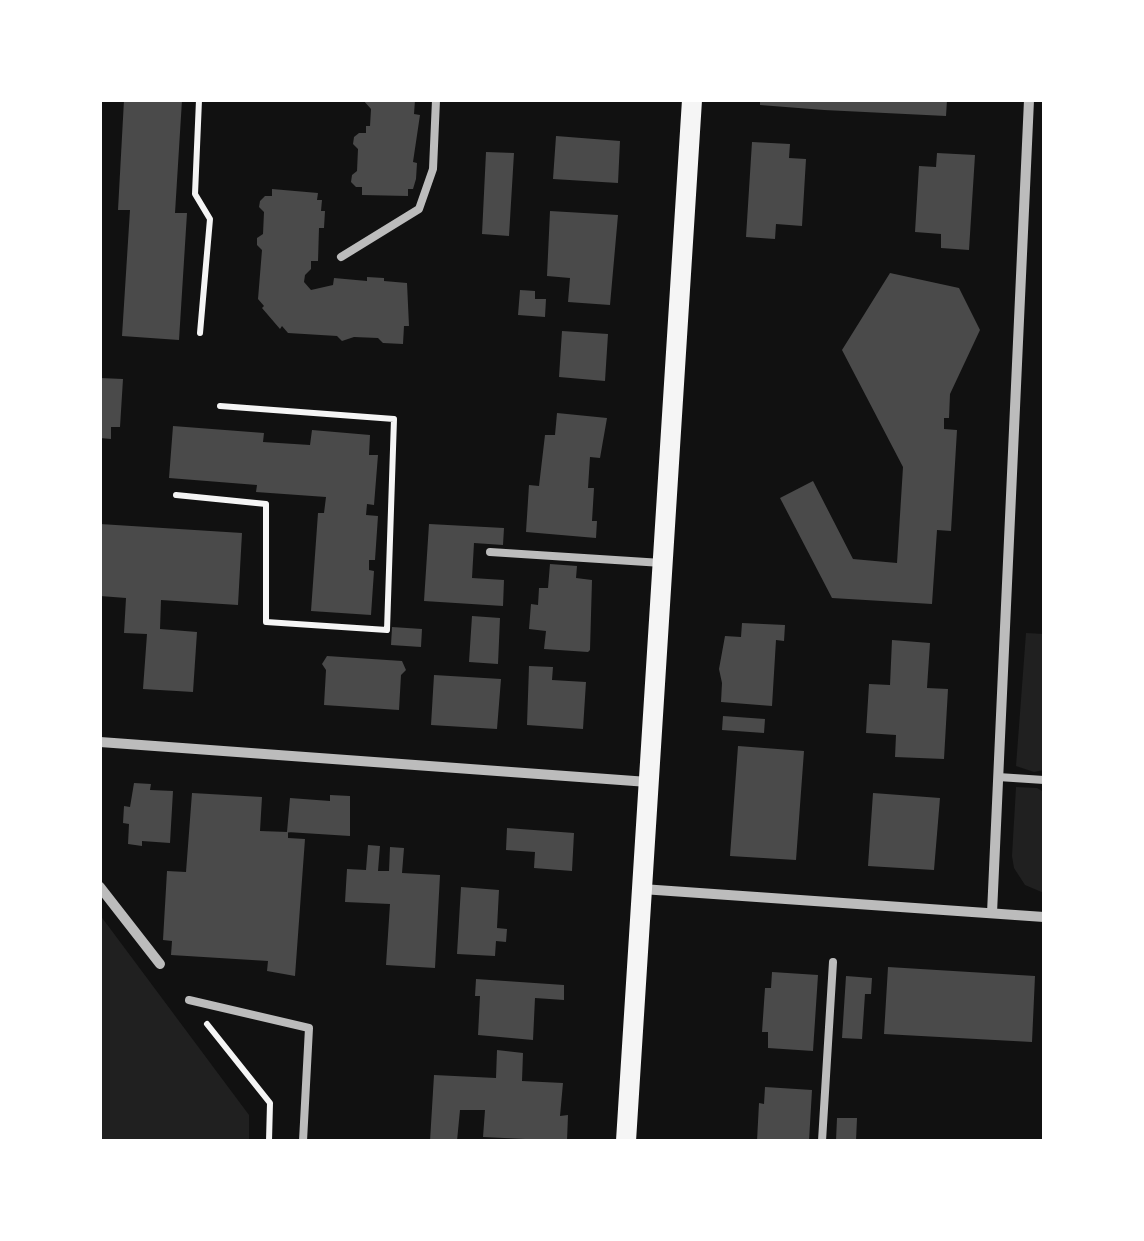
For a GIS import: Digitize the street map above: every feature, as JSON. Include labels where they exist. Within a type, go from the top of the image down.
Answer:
[{"type":"main road","points":[[626,1141],[692,100]]},
{"type":"street","points":[[992,913],[1029,100]]},
{"type":"street","points":[[100,742],[648,782]]},
{"type":"street","points":[[100,887],[160,964]]},
{"type":"street","points":[[641,888],[1044,917]]},
{"type":"lane","points":[[340,257],[418,208],[433,169],[436,100]]},
{"type":"lane","points":[[490,552],[662,563]]},
{"type":"lane","points":[[998,777],[1044,780]]},
{"type":"lane","points":[[822,1141],[832,962]]},
{"type":"lane","points":[[189,1000],[309,1028],[303,1141]]},
{"type":"path","points":[[199,100],[195,194],[210,219],[200,333]]},
{"type":"path","points":[[176,495],[266,504],[266,622],[387,630],[394,419],[220,406]]},
{"type":"path","points":[[189,1000],[270,1104],[270,1141]]},
{"type":"shaded area","points":[[1026,633],[1044,634],[1044,770],[1034,772],[1016,766]]},
{"type":"shaded area","points":[[1016,787],[1044,792],[1044,893],[1025,885],[1014,868]]},
{"type":"shaded area","points":[[100,915],[249,1115],[249,1141],[100,1141]]},
{"type":"building","points":[[124,100],[182,100],[175,213],[187,213],[179,340],[122,336],[130,210],[118,210]]},
{"type":"building","points":[[363,100],[415,100],[414,114],[420,115],[413,162],[417,163],[416,179],[408,196],[362,195],[362,187],[351,182],[357,171],[354,137],[366,133],[366,126],[370,126],[371,109]]},
{"type":"building","points":[[760,100],[947,100],[946,116],[760,105]]},
{"type":"building","points":[[556,136],[620,141],[618,183],[553,179]]},
{"type":"building","points":[[752,142],[790,144],[789,158],[806,159],[802,226],[776,224],[775,239],[746,237]]},
{"type":"building","points":[[486,152],[514,153],[509,236],[482,234]]},
{"type":"building","points":[[937,153],[975,155],[969,250],[941,248],[941,234],[915,232],[919,166],[936,167]]},
{"type":"building","points":[[272,189],[318,193],[317,200],[322,200],[324,228],[319,228],[318,261],[311,261],[304,282],[311,290],[333,285],[334,278],[384,278],[407,283],[409,326],[404,326],[403,344],[383,343],[378,338],[342,341],[337,336],[288,333],[262,308],[258,299],[262,250],[257,238],[263,234],[264,212],[259,207],[265,196],[272,196]]},
{"type":"building","points":[[550,211],[618,215],[610,305],[568,302],[570,278],[547,276]]},
{"type":"building","points":[[890,273],[959,288],[980,330],[950,394],[949,418],[944,418],[944,429],[957,430],[951,531],[937,530],[932,604],[832,598],[780,498],[813,481],[853,559],[897,563],[903,467],[842,350]]},
{"type":"building","points":[[520,290],[535,291],[535,299],[546,299],[545,317],[518,315]]},
{"type":"building","points":[[562,331],[608,334],[605,381],[559,377]]},
{"type":"building","points":[[100,378],[123,379],[120,427],[111,427],[111,439],[100,438]]},
{"type":"building","points":[[557,413],[607,418],[600,458],[590,457],[588,488],[594,488],[592,521],[597,521],[596,538],[526,532],[529,485],[539,486],[545,435],[555,435]]},
{"type":"building","points":[[173,426],[264,433],[263,442],[310,445],[312,430],[370,435],[369,455],[378,455],[374,505],[367,504],[366,515],[378,516],[375,560],[369,560],[369,570],[374,571],[371,615],[311,611],[318,513],[324,513],[326,497],[256,492],[257,485],[169,478]]},
{"type":"building","points":[[100,524],[242,533],[238,605],[161,600],[160,629],[197,632],[193,692],[143,689],[147,634],[124,633],[126,598],[100,596]]},
{"type":"building","points":[[429,524],[504,528],[503,545],[474,543],[472,578],[504,580],[503,606],[424,601]]},
{"type":"building","points":[[550,564],[577,566],[576,578],[592,580],[588,652],[544,649],[546,631],[529,629],[531,604],[538,605],[539,588],[548,588]]},
{"type":"building","points":[[472,616],[500,618],[498,664],[469,662]]},
{"type":"building","points":[[742,623],[785,625],[784,641],[776,640],[772,706],[721,702],[719,669],[725,636],[741,637]]},
{"type":"building","points":[[392,627],[422,629],[421,647],[391,645]]},
{"type":"building","points":[[892,640],[930,643],[927,688],[948,689],[944,759],[895,757],[896,735],[866,733],[869,684],[890,685]]},
{"type":"building","points":[[327,656],[402,661],[406,670],[401,675],[399,710],[324,705],[326,670],[322,664]]},
{"type":"building","points":[[529,666],[553,667],[552,680],[586,682],[583,729],[527,725]]},
{"type":"building","points":[[434,675],[501,679],[497,729],[431,725]]},
{"type":"building","points":[[723,716],[765,719],[764,733],[722,730]]},
{"type":"building","points":[[738,746],[804,751],[796,860],[730,856]]},
{"type":"building","points":[[134,783],[151,784],[150,790],[173,791],[170,843],[128,844],[129,824],[123,823],[124,806],[130,807]]},
{"type":"building","points":[[192,793],[262,797],[260,831],[288,832],[288,838],[305,839],[295,976],[267,971],[268,961],[171,955],[172,941],[163,940],[167,871],[186,872]]},
{"type":"building","points":[[873,793],[940,798],[934,870],[868,866]]},
{"type":"building","points":[[330,795],[350,796],[350,836],[287,832],[290,798],[330,801]]},
{"type":"building","points":[[507,828],[574,833],[572,871],[534,868],[535,852],[506,850]]},
{"type":"building","points":[[368,845],[380,846],[378,871],[389,871],[390,847],[404,848],[402,873],[440,875],[435,968],[386,965],[390,904],[345,902],[347,869],[366,870]]},
{"type":"building","points":[[461,887],[499,890],[497,928],[507,929],[506,942],[496,941],[495,956],[457,954]]},
{"type":"building","points":[[888,967],[1035,976],[1032,1042],[884,1034]]},
{"type":"building","points":[[772,972],[818,975],[813,1051],[768,1048],[768,1032],[762,1032],[765,988],[771,988]]},
{"type":"building","points":[[846,976],[872,978],[871,994],[865,994],[862,1039],[842,1038]]},
{"type":"building","points":[[476,979],[564,985],[564,1000],[535,998],[533,1040],[478,1035],[480,996],[475,996]]},
{"type":"building","points":[[497,1050],[523,1053],[522,1081],[563,1083],[560,1116],[568,1115],[567,1141],[483,1137],[485,1110],[460,1110],[457,1141],[430,1141],[434,1075],[496,1078]]},
{"type":"building","points":[[765,1087],[812,1090],[809,1141],[757,1141],[759,1103],[764,1104]]},
{"type":"building","points":[[837,1118],[857,1118],[856,1141],[836,1141]]}]
